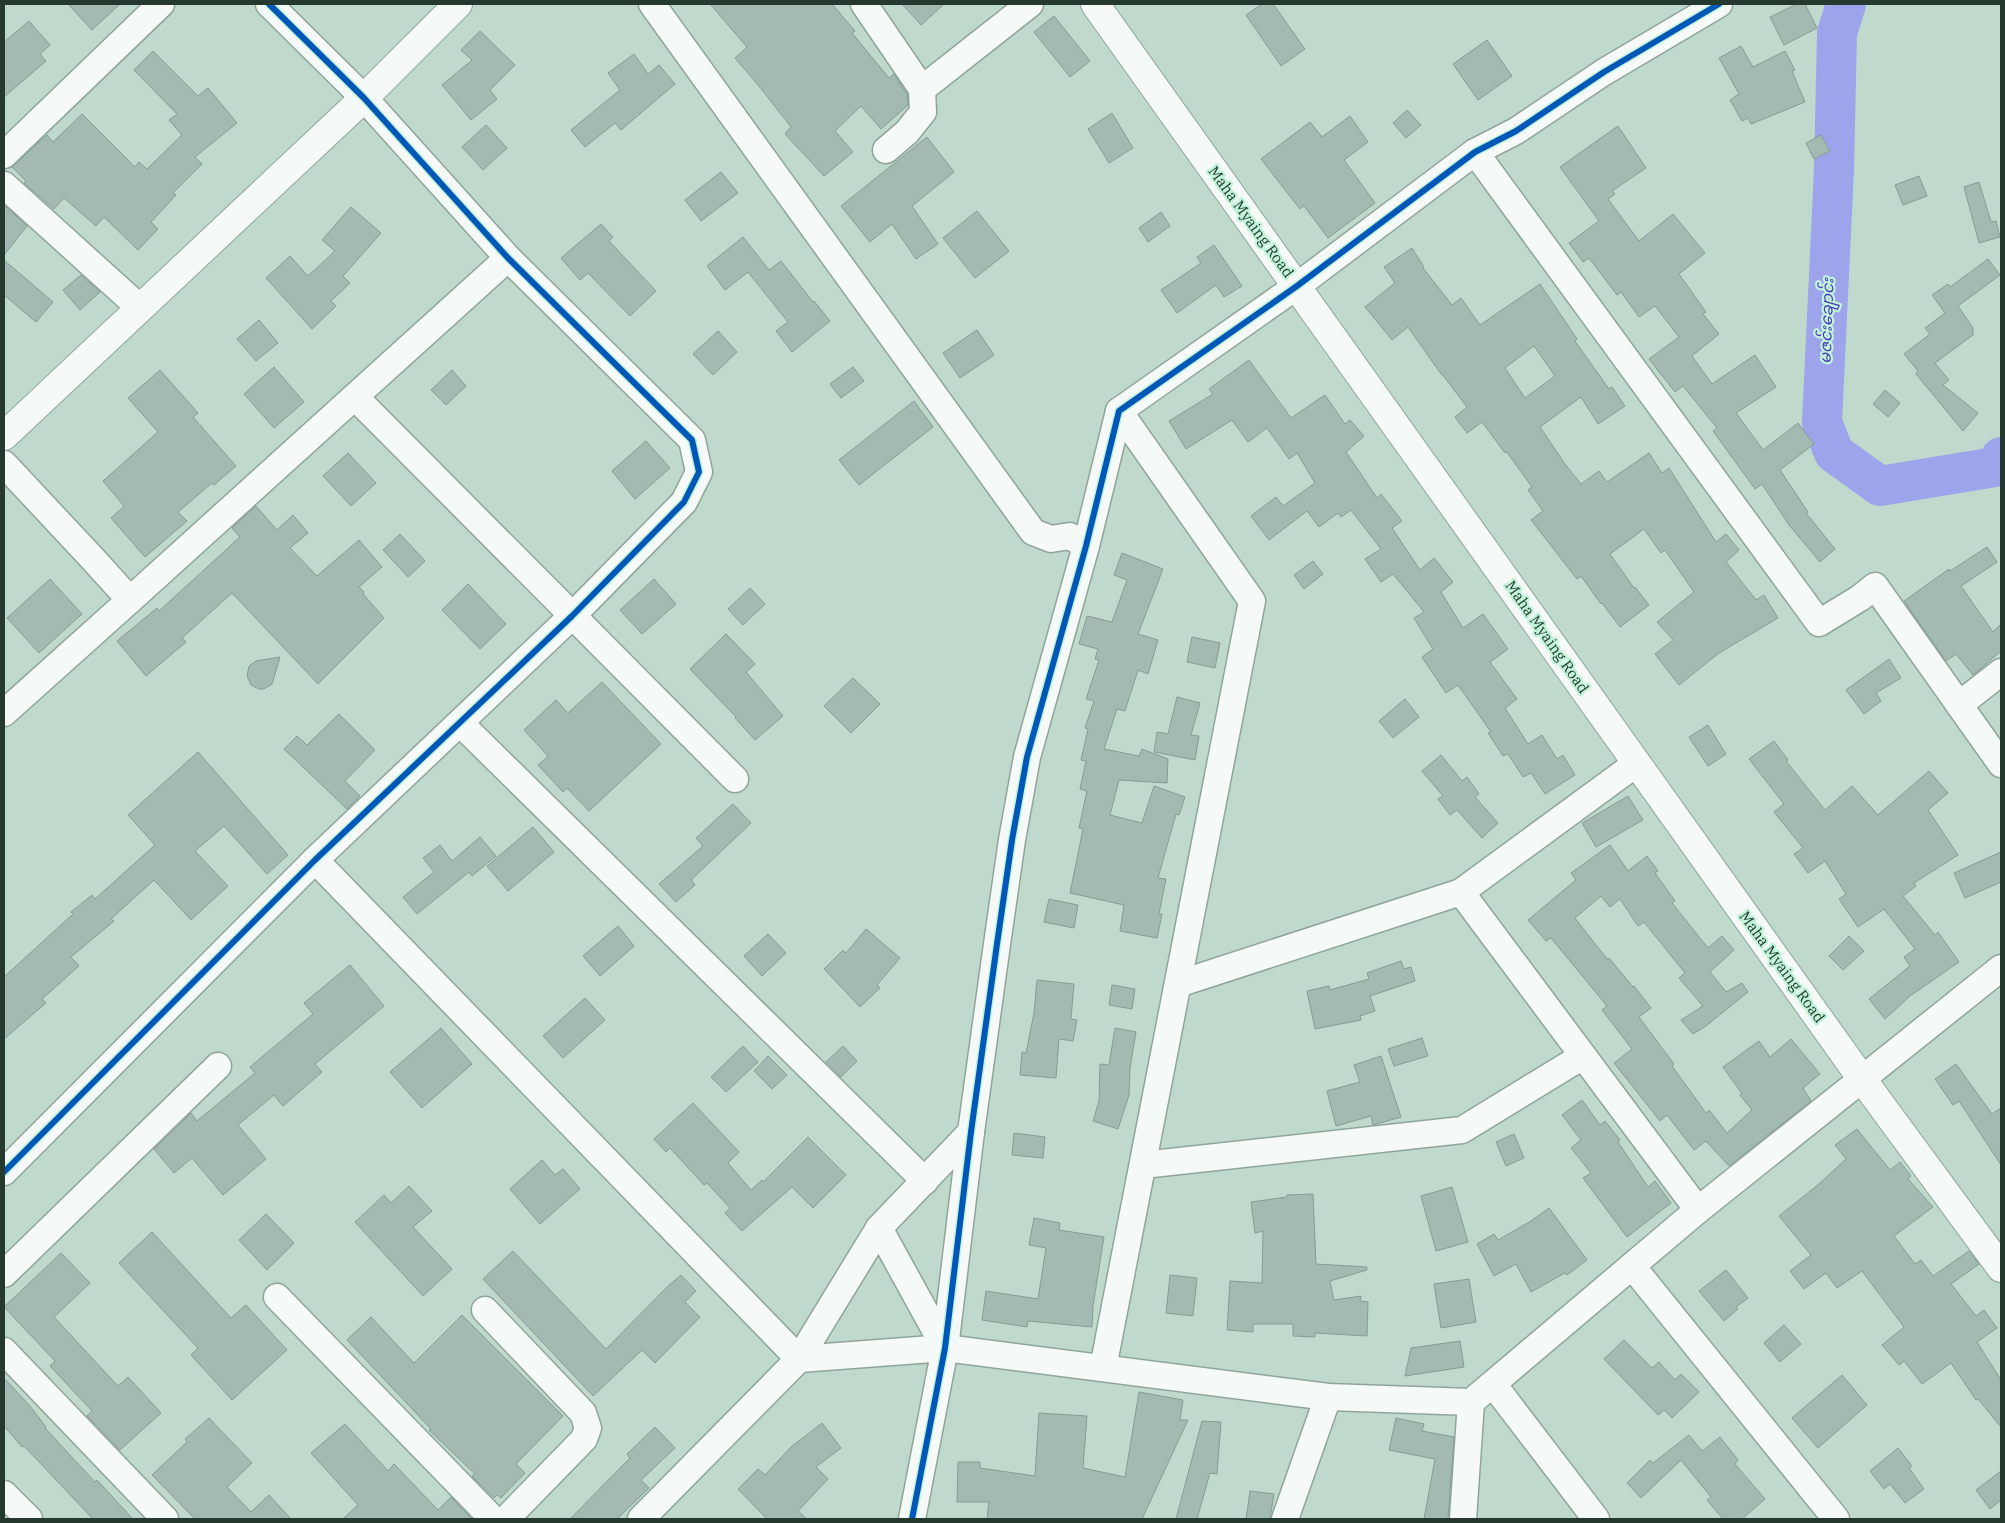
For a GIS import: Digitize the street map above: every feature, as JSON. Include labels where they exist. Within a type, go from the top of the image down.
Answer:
[{"type":"street","points":[[4,155],[161,4]]},
{"type":"street","points":[[4,1172],[315,860],[572,616],[684,502],[699,472],[692,440],[508,258],[364,98],[269,4]]},
{"type":"street","points":[[4,436],[364,98],[458,4]]},
{"type":"street","points":[[652,4],[1032,532],[1051,539],[1070,536],[1086,546]]},
{"type":"street","points":[[864,4],[922,88],[923,112],[907,132],[886,150]]},
{"type":"street","points":[[922,88],[1030,4]]},
{"type":"street","name":"Maha Myaing Road","points":[[1095,4],[1862,1079],[2001,1268]]},
{"type":"street","points":[[912,1519],[946,1348],[971,1132],[1012,840],[1027,757],[1086,546],[1119,411],[1297,286],[1475,152],[1516,131],[1604,72],[1719,4]]},
{"type":"street","points":[[1475,152],[1820,623],[1860,598],[1875,586],[2001,764]]},
{"type":"street","points":[[4,185],[140,308]]},
{"type":"street","points":[[4,713],[508,258]]},
{"type":"street","points":[[355,397],[735,779]]},
{"type":"street","points":[[1103,1368],[1252,601],[1119,411]]},
{"type":"street","points":[[4,464],[130,600]]},
{"type":"street","points":[[1960,705],[2001,672]]},
{"type":"street","points":[[460,723],[925,1180]]},
{"type":"street","points":[[1178,984],[1461,892],[1637,763]]},
{"type":"street","points":[[315,860],[799,1360]]},
{"type":"street","points":[[1461,892],[1698,1210]]},
{"type":"street","points":[[799,1360],[946,1348],[1328,1396],[1472,1402],[1698,1210],[2001,968]]},
{"type":"street","points":[[1143,1165],[1462,1130],[1583,1056]]},
{"type":"street","points":[[4,1274],[218,1066]]},
{"type":"street","points":[[641,1519],[799,1360],[879,1228],[971,1132]]},
{"type":"street","points":[[879,1228],[946,1348]]},
{"type":"street","points":[[1632,1266],[1836,1519]]},
{"type":"street","points":[[277,1297],[493,1519]]},
{"type":"street","points":[[485,1310],[583,1413],[588,1428],[584,1439],[506,1519]]},
{"type":"street","points":[[4,1351],[165,1519]]},
{"type":"street","points":[[1493,1384],[1596,1519]]},
{"type":"street","points":[[1286,1519],[1328,1396]]},
{"type":"street","points":[[1463,1519],[1472,1402]]},
{"type":"street","points":[[4,1494],[29,1519]]},
{"type":"building","points":[[68,4],[120,4],[92,30]]},
{"type":"building","points":[[710,4],[832,4],[855,31],[852,33],[889,78],[894,74],[907,94],[908,105],[881,129],[861,106],[835,131],[853,152],[824,176],[785,134],[791,127],[735,58],[747,47]]},
{"type":"building","points":[[902,4],[944,4],[921,25]]},
{"type":"building","points":[[1262,4],[1273,4],[1305,49],[1281,66],[1246,15]]},
{"type":"building","points":[[1797,4],[1805,4],[1817,28],[1784,45],[1770,17]]},
{"type":"building","points":[[1054,16],[1090,61],[1070,77],[1034,32]]},
{"type":"building","points":[[29,21],[50,45],[40,54],[46,61],[4,97],[4,42]]},
{"type":"building","points":[[480,31],[515,65],[490,90],[497,99],[471,120],[442,85],[472,60],[461,50]]},
{"type":"building","points":[[1487,40],[1512,76],[1478,100],[1453,64]]},
{"type":"building","points":[[1741,46],[1753,67],[1785,51],[1795,70],[1792,71],[1805,102],[1751,124],[1748,118],[1742,121],[1730,100],[1739,94],[1719,58]]},
{"type":"building","points":[[153,51],[198,96],[208,88],[237,123],[195,157],[202,164],[173,193],[176,195],[151,222],[158,229],[138,250],[104,217],[96,226],[64,198],[54,209],[24,183],[26,181],[12,167],[47,135],[53,142],[82,114],[135,167],[139,162],[147,169],[182,135],[169,120],[177,114],[134,70]]},
{"type":"building","points":[[634,54],[648,74],[659,65],[675,84],[621,130],[615,123],[585,147],[571,130],[620,90],[608,73]]},
{"type":"building","points":[[1407,110],[1421,125],[1406,138],[1393,123]]},
{"type":"building","points":[[1112,113],[1133,148],[1109,163],[1088,129]]},
{"type":"building","points":[[1350,116],[1368,142],[1344,160],[1375,203],[1328,238],[1304,206],[1300,209],[1261,159],[1310,122],[1322,137]]},
{"type":"building","points":[[486,125],[507,148],[483,170],[462,147]]},
{"type":"building","points":[[1618,126],[1646,168],[1612,191],[1615,194],[1608,199],[1639,241],[1673,214],[1705,253],[1679,274],[1706,312],[1703,314],[1719,334],[1692,356],[1712,384],[1755,355],[1776,387],[1736,413],[1763,450],[1798,423],[1814,444],[1780,470],[1808,512],[1806,513],[1835,549],[1820,562],[1789,525],[1762,484],[1755,489],[1713,431],[1717,428],[1683,386],[1675,392],[1649,359],[1679,337],[1655,306],[1639,317],[1621,292],[1617,295],[1589,258],[1583,262],[1569,243],[1599,221],[1560,167]]},
{"type":"building","points":[[1821,135],[1830,151],[1814,159],[1806,143]]},
{"type":"building","points":[[927,137],[954,172],[912,206],[938,244],[916,259],[892,224],[870,242],[841,206]]},
{"type":"building","points":[[721,172],[738,193],[701,221],[685,200]]},
{"type":"building","points":[[1919,176],[1927,196],[1903,205],[1895,185]]},
{"type":"building","points":[[1979,182],[1991,222],[1996,221],[2000,237],[1979,243],[1964,187]]},
{"type":"building","points":[[6,207],[27,226],[4,255],[4,209]]},
{"type":"building","points":[[351,207],[381,233],[343,276],[350,283],[331,301],[336,306],[312,329],[266,278],[290,256],[308,276],[335,251],[322,240]]},
{"type":"building","points":[[977,211],[1009,251],[975,278],[943,238]]},
{"type":"building","points":[[1161,212],[1170,226],[1148,242],[1139,228]]},
{"type":"building","points":[[601,224],[613,237],[609,241],[656,291],[630,316],[588,273],[580,280],[561,258]]},
{"type":"building","points":[[743,237],[769,270],[781,261],[830,321],[792,352],[776,331],[788,322],[748,272],[725,290],[707,266]]},
{"type":"building","points":[[1214,245],[1242,286],[1224,297],[1216,285],[1177,313],[1161,290],[1201,263],[1197,257]]},
{"type":"building","points":[[1412,248],[1423,268],[1452,305],[1461,298],[1480,325],[1540,284],[1577,339],[1575,341],[1609,389],[1612,387],[1625,406],[1598,424],[1581,397],[1540,427],[1565,464],[1581,484],[1599,471],[1607,482],[1649,453],[1662,473],[1669,468],[1716,542],[1726,534],[1739,550],[1726,562],[1756,600],[1764,595],[1778,618],[1719,653],[1679,685],[1655,654],[1673,640],[1657,622],[1694,592],[1665,550],[1661,553],[1644,529],[1610,554],[1634,588],[1649,605],[1620,627],[1581,576],[1577,579],[1531,520],[1543,511],[1528,490],[1532,487],[1506,451],[1505,453],[1482,422],[1467,433],[1455,417],[1467,407],[1408,327],[1392,340],[1365,307],[1395,283],[1384,267]],"holes":[[[1534,346],[1555,376],[1525,398],[1505,368]]]},
{"type":"building","points":[[1988,259],[2000,275],[1958,306],[1973,328],[1973,335],[1935,363],[1949,380],[1943,385],[1978,413],[1963,431],[1916,374],[1918,371],[1904,354],[1930,334],[1925,328],[1945,313],[1932,295],[1948,284],[1950,287]]},
{"type":"building","points":[[4,260],[53,302],[36,322],[4,295]]},
{"type":"building","points":[[81,275],[100,292],[80,310],[63,290]]},
{"type":"building","points":[[259,320],[278,343],[256,361],[237,339]]},
{"type":"building","points":[[977,330],[994,355],[960,378],[943,353]]},
{"type":"building","points":[[718,331],[737,352],[713,375],[693,354]]},
{"type":"building","points":[[1249,360],[1291,418],[1325,395],[1345,424],[1350,420],[1364,436],[1346,452],[1377,498],[1381,494],[1402,521],[1392,528],[1420,570],[1434,558],[1453,582],[1441,592],[1463,628],[1483,614],[1508,649],[1490,662],[1517,699],[1505,708],[1528,744],[1542,735],[1557,759],[1563,755],[1575,775],[1545,794],[1531,773],[1523,777],[1508,754],[1503,756],[1488,733],[1491,732],[1458,685],[1446,693],[1422,657],[1433,649],[1414,618],[1424,612],[1393,574],[1381,582],[1365,559],[1381,549],[1351,510],[1341,517],[1338,513],[1319,527],[1307,511],[1269,540],[1251,516],[1276,497],[1283,506],[1315,483],[1297,453],[1289,459],[1267,428],[1248,442],[1232,420],[1186,449],[1169,421],[1213,394],[1209,389]]},
{"type":"building","points":[[274,367],[304,402],[274,428],[244,394]]},
{"type":"building","points":[[853,367],[864,381],[841,398],[830,384]]},
{"type":"building","points":[[160,370],[198,413],[193,417],[236,466],[214,485],[212,483],[178,512],[187,521],[145,557],[111,518],[124,506],[103,481],[158,432],[128,398]]},
{"type":"building","points":[[452,370],[466,386],[446,405],[431,390]]},
{"type":"building","points":[[1885,390],[1900,403],[1888,417],[1873,404]]},
{"type":"building","points":[[914,401],[933,427],[859,485],[839,460]]},
{"type":"building","points":[[646,441],[670,468],[635,499],[612,471]]},
{"type":"building","points":[[348,453],[376,483],[351,506],[323,476]]},
{"type":"building","points":[[256,506],[277,530],[293,515],[308,533],[290,548],[317,576],[359,540],[382,567],[359,587],[384,618],[318,684],[232,593],[182,638],[186,642],[146,676],[117,641],[157,608],[159,611],[240,537],[232,528]]},
{"type":"building","points":[[400,534],[425,561],[408,577],[383,550]]},
{"type":"building","points":[[1987,547],[1997,562],[1961,586],[1993,632],[2001,624],[2001,651],[1973,675],[1956,654],[1946,661],[1904,601],[1949,569],[1950,571]]},
{"type":"building","points":[[1122,553],[1163,569],[1138,634],[1158,640],[1148,674],[1138,670],[1125,711],[1117,709],[1104,749],[1139,756],[1142,749],[1168,759],[1167,783],[1119,780],[1110,815],[1142,823],[1154,786],[1185,797],[1179,815],[1176,814],[1158,878],[1166,879],[1159,914],[1162,914],[1157,938],[1120,931],[1124,905],[1070,893],[1083,829],[1079,828],[1087,791],[1080,789],[1086,761],[1081,760],[1088,729],[1085,728],[1094,701],[1086,699],[1099,660],[1095,659],[1098,649],[1079,644],[1087,616],[1112,622],[1127,580],[1114,575]]},
{"type":"building","points":[[1313,561],[1323,574],[1304,589],[1294,575]]},
{"type":"building","points":[[50,579],[82,614],[39,653],[7,618]]},
{"type":"building","points":[[654,579],[676,604],[642,634],[620,610]]},
{"type":"building","points":[[468,584],[506,624],[480,649],[442,610]]},
{"type":"building","points":[[750,588],[765,604],[743,625],[728,609]]},
{"type":"building","points":[[726,634],[755,664],[746,672],[783,716],[755,740],[736,717],[690,669]]},
{"type":"building","points":[[1192,637],[1220,643],[1215,668],[1187,662]]},
{"type":"building","points":[[280,657],[272,684],[264,689],[251,685],[247,676],[249,666],[256,661]]},
{"type":"building","points":[[1889,659],[1901,678],[1876,693],[1881,701],[1864,714],[1846,690]]},
{"type":"building","points":[[853,678],[880,704],[851,733],[824,706]]},
{"type":"building","points":[[602,682],[661,744],[589,811],[567,788],[563,792],[538,765],[548,756],[524,730],[556,700],[568,713]]},
{"type":"building","points":[[1177,697],[1200,703],[1191,735],[1199,736],[1195,760],[1154,752],[1157,732],[1168,734]]},
{"type":"building","points":[[1405,699],[1419,717],[1393,738],[1379,721]]},
{"type":"building","points":[[339,714],[375,750],[345,781],[360,796],[347,809],[284,749],[297,736],[307,745]]},
{"type":"building","points":[[1708,725],[1726,754],[1708,766],[1689,737]]},
{"type":"building","points":[[1774,741],[1788,760],[1786,761],[1825,810],[1852,786],[1878,815],[1929,771],[1948,793],[1928,810],[1958,855],[1914,883],[1916,886],[1903,896],[1935,935],[1938,932],[1959,962],[1910,996],[1885,1019],[1869,999],[1910,966],[1904,957],[1915,949],[1884,909],[1858,927],[1839,899],[1846,894],[1825,861],[1808,873],[1794,854],[1803,848],[1774,812],[1784,804],[1749,759]]},
{"type":"building","points":[[198,752],[288,855],[267,874],[224,826],[195,851],[228,886],[191,920],[154,880],[111,919],[114,921],[71,957],[79,966],[42,999],[46,1003],[4,1039],[4,977],[73,914],[71,912],[92,895],[95,899],[155,845],[128,815]]},
{"type":"building","points":[[1441,755],[1462,781],[1467,777],[1479,794],[1475,797],[1498,823],[1482,838],[1457,810],[1450,815],[1438,799],[1443,796],[1422,771]]},
{"type":"building","points":[[1628,796],[1643,820],[1596,847],[1582,823]]},
{"type":"building","points":[[733,804],[751,823],[691,880],[695,885],[676,902],[659,884],[703,846],[696,838]]},
{"type":"building","points":[[533,827],[554,852],[508,891],[487,866]]},
{"type":"building","points":[[480,837],[496,856],[472,876],[469,872],[417,914],[403,897],[434,872],[423,858],[440,845],[452,861]]},
{"type":"building","points":[[1610,845],[1628,871],[1647,856],[1658,871],[1655,873],[1675,901],[1672,903],[1708,948],[1722,936],[1734,950],[1710,972],[1726,992],[1742,983],[1748,992],[1706,1026],[1693,1034],[1681,1020],[1703,1006],[1679,978],[1685,973],[1644,922],[1638,926],[1620,899],[1610,907],[1601,896],[1575,918],[1607,959],[1609,958],[1651,1008],[1639,1017],[1674,1064],[1672,1066],[1706,1113],[1709,1110],[1727,1133],[1752,1110],[1740,1095],[1742,1094],[1723,1067],[1759,1041],[1770,1057],[1791,1039],[1820,1074],[1803,1088],[1811,1101],[1729,1166],[1706,1141],[1694,1150],[1667,1115],[1660,1121],[1614,1063],[1632,1049],[1602,1010],[1607,1006],[1551,938],[1546,941],[1528,920],[1576,880],[1571,873]]},
{"type":"building","points":[[2001,852],[2001,882],[1965,898],[1954,873]]},
{"type":"building","points":[[1049,899],[1078,905],[1074,928],[1044,922]]},
{"type":"building","points":[[618,926],[634,946],[600,976],[583,956]]},
{"type":"building","points":[[866,929],[900,958],[877,985],[880,988],[860,1007],[824,969],[843,950],[846,953]]},
{"type":"building","points":[[768,934],[786,953],[762,976],[744,956]]},
{"type":"building","points":[[1849,936],[1864,951],[1843,970],[1829,956]]},
{"type":"building","points":[[1401,961],[1404,969],[1411,967],[1415,981],[1370,996],[1375,1011],[1360,1016],[1361,1020],[1315,1029],[1307,991],[1329,986],[1330,990],[1369,979],[1367,973]]},
{"type":"building","points":[[350,965],[384,1006],[315,1064],[322,1072],[283,1106],[274,1095],[238,1125],[266,1159],[223,1195],[192,1158],[174,1173],[154,1149],[191,1113],[197,1121],[255,1073],[250,1067],[313,1014],[304,1003]]},
{"type":"building","points":[[1037,980],[1074,984],[1071,1019],[1077,1020],[1073,1041],[1059,1039],[1056,1078],[1020,1075],[1022,1052],[1026,1053],[1034,1013]]},
{"type":"building","points":[[1112,985],[1135,989],[1132,1009],[1109,1005]]},
{"type":"building","points":[[585,998],[605,1020],[563,1058],[543,1036]]},
{"type":"building","points":[[441,1028],[472,1064],[422,1108],[390,1072]]},
{"type":"building","points":[[1115,1028],[1136,1032],[1130,1068],[1129,1095],[1118,1129],[1093,1121],[1099,1101],[1100,1064],[1109,1065]]},
{"type":"building","points":[[1422,1038],[1428,1056],[1394,1066],[1388,1049]]},
{"type":"building","points":[[743,1046],[758,1062],[726,1092],[711,1077]]},
{"type":"building","points":[[843,1046],[857,1061],[841,1077],[826,1062]]},
{"type":"building","points":[[768,1056],[787,1075],[772,1089],[754,1071]]},
{"type":"building","points":[[1381,1056],[1401,1117],[1373,1125],[1371,1116],[1336,1126],[1327,1091],[1360,1082],[1354,1065]]},
{"type":"building","points":[[1956,1064],[1992,1114],[2001,1108],[2001,1165],[1959,1101],[1953,1105],[1935,1079]]},
{"type":"building","points":[[1582,1100],[1600,1125],[1605,1121],[1620,1140],[1618,1142],[1648,1187],[1655,1181],[1671,1203],[1627,1237],[1583,1178],[1591,1173],[1571,1148],[1581,1140],[1562,1115]]},
{"type":"building","points":[[693,1103],[739,1152],[728,1163],[751,1190],[762,1180],[763,1182],[808,1137],[846,1175],[813,1208],[792,1187],[742,1231],[725,1213],[730,1208],[707,1183],[704,1185],[670,1148],[666,1152],[654,1139]]},
{"type":"building","points":[[1857,1129],[1890,1170],[1900,1162],[1911,1176],[1908,1179],[1933,1207],[1894,1236],[1915,1264],[1921,1260],[1933,1276],[1969,1251],[1979,1264],[1951,1284],[1976,1316],[1984,1310],[1997,1328],[1977,1342],[2001,1380],[2001,1427],[1978,1399],[1976,1400],[1951,1363],[1922,1384],[1904,1361],[1899,1365],[1882,1345],[1904,1327],[1862,1271],[1837,1288],[1826,1273],[1804,1289],[1790,1271],[1811,1255],[1779,1216],[1819,1184],[1846,1159],[1835,1145]]},
{"type":"building","points":[[1014,1133],[1045,1137],[1043,1158],[1012,1155]]},
{"type":"building","points":[[1514,1134],[1524,1158],[1506,1166],[1496,1142]]},
{"type":"building","points":[[542,1160],[555,1175],[563,1169],[580,1189],[540,1224],[510,1189]]},
{"type":"building","points":[[409,1186],[432,1211],[413,1227],[452,1269],[423,1296],[355,1222],[384,1195],[391,1203]]},
{"type":"building","points":[[1452,1187],[1468,1242],[1436,1251],[1421,1196]]},
{"type":"building","points":[[1313,1194],[1316,1264],[1367,1267],[1367,1270],[1330,1281],[1334,1300],[1361,1296],[1360,1301],[1368,1302],[1367,1336],[1315,1333],[1315,1337],[1293,1336],[1293,1324],[1253,1324],[1253,1332],[1227,1330],[1230,1281],[1262,1283],[1263,1231],[1255,1233],[1251,1202],[1287,1197],[1287,1195]]},
{"type":"building","points":[[1549,1208],[1587,1260],[1567,1275],[1565,1273],[1531,1292],[1516,1264],[1494,1276],[1477,1244],[1494,1234],[1498,1240]]},
{"type":"building","points":[[266,1214],[294,1243],[267,1270],[239,1240]]},
{"type":"building","points":[[1034,1218],[1060,1223],[1059,1230],[1104,1237],[1093,1306],[1092,1327],[1028,1321],[1027,1327],[982,1320],[986,1291],[1038,1299],[1046,1248],[1029,1245]]},
{"type":"building","points":[[152,1232],[231,1318],[246,1305],[287,1350],[232,1400],[191,1355],[198,1348],[119,1263]]},
{"type":"building","points":[[513,1251],[606,1349],[681,1275],[696,1291],[685,1302],[700,1317],[655,1363],[642,1350],[593,1396],[483,1279]]},
{"type":"building","points":[[61,1253],[90,1283],[54,1317],[118,1386],[128,1377],[161,1413],[120,1450],[87,1416],[92,1411],[50,1366],[55,1361],[4,1307]]},
{"type":"building","points":[[1726,1270],[1748,1298],[1736,1307],[1738,1309],[1724,1321],[1699,1291]]},
{"type":"building","points":[[1170,1275],[1197,1278],[1193,1316],[1166,1313]]},
{"type":"building","points":[[1469,1279],[1476,1322],[1441,1328],[1434,1284]]},
{"type":"building","points":[[462,1315],[563,1416],[516,1464],[525,1473],[501,1498],[497,1495],[494,1498],[472,1476],[475,1474],[429,1430],[431,1429],[347,1340],[371,1317],[414,1363]]},
{"type":"building","points":[[1784,1325],[1801,1344],[1780,1362],[1764,1343]]},
{"type":"building","points":[[1624,1340],[1652,1368],[1659,1362],[1675,1380],[1681,1374],[1699,1392],[1672,1418],[1664,1410],[1658,1415],[1604,1359]]},
{"type":"building","points":[[1460,1341],[1464,1367],[1405,1376],[1411,1348]]},
{"type":"building","points":[[1842,1375],[1867,1405],[1818,1448],[1792,1418]]},
{"type":"building","points":[[4,1378],[30,1406],[45,1428],[95,1482],[97,1480],[133,1519],[93,1519],[24,1446],[22,1447],[4,1426]]},
{"type":"building","points":[[1139,1392],[1183,1400],[1180,1420],[1188,1420],[1142,1519],[987,1519],[989,1502],[957,1502],[958,1462],[980,1462],[980,1468],[1035,1476],[1039,1413],[1087,1416],[1083,1468],[1125,1477]]},
{"type":"building","points":[[209,1418],[252,1463],[227,1487],[251,1512],[269,1495],[291,1519],[195,1519],[152,1475],[187,1442],[185,1439]]},
{"type":"building","points":[[1396,1418],[1424,1424],[1422,1431],[1454,1437],[1448,1519],[1424,1519],[1435,1459],[1389,1450]]},
{"type":"building","points":[[1202,1421],[1221,1422],[1217,1474],[1210,1473],[1197,1519],[1176,1519]]},
{"type":"building","points":[[822,1423],[841,1448],[816,1467],[828,1479],[798,1511],[807,1519],[767,1519],[738,1489],[758,1469],[765,1475],[791,1447]]},
{"type":"building","points":[[345,1424],[388,1471],[394,1464],[438,1510],[451,1497],[472,1519],[343,1519],[358,1505],[311,1453]]},
{"type":"building","points":[[655,1427],[675,1448],[641,1480],[649,1488],[617,1519],[570,1519],[630,1458],[627,1454]]},
{"type":"building","points":[[1689,1435],[1702,1451],[1720,1437],[1738,1460],[1735,1464],[1765,1499],[1742,1519],[1723,1519],[1707,1500],[1711,1497],[1681,1460],[1641,1498],[1627,1483],[1650,1460],[1653,1463]]},
{"type":"building","points":[[1898,1448],[1912,1466],[1909,1468],[1924,1489],[1905,1503],[1890,1484],[1884,1489],[1870,1471]]},
{"type":"building","points":[[2001,1471],[2001,1500],[1990,1509],[1976,1490]]},
{"type":"building","points":[[1250,1491],[1274,1494],[1270,1519],[1246,1519]]},
{"type":"waterway","name":"မဇင်းချောင်း","points":[[1846,4],[1837,33],[1834,169],[1822,422],[1834,453],[1880,486],[1995,467],[2001,457]]},
{"type":"cycle path","points":[[4,1172],[315,860],[572,616],[684,502],[699,472],[692,440],[508,258],[364,98],[269,4]]},
{"type":"cycle path","points":[[912,1519],[945,1348],[971,1132],[997,944],[1012,840],[1027,757],[1086,546],[1119,411],[1297,286],[1475,152],[1516,131],[1604,72],[1719,4]]}]
